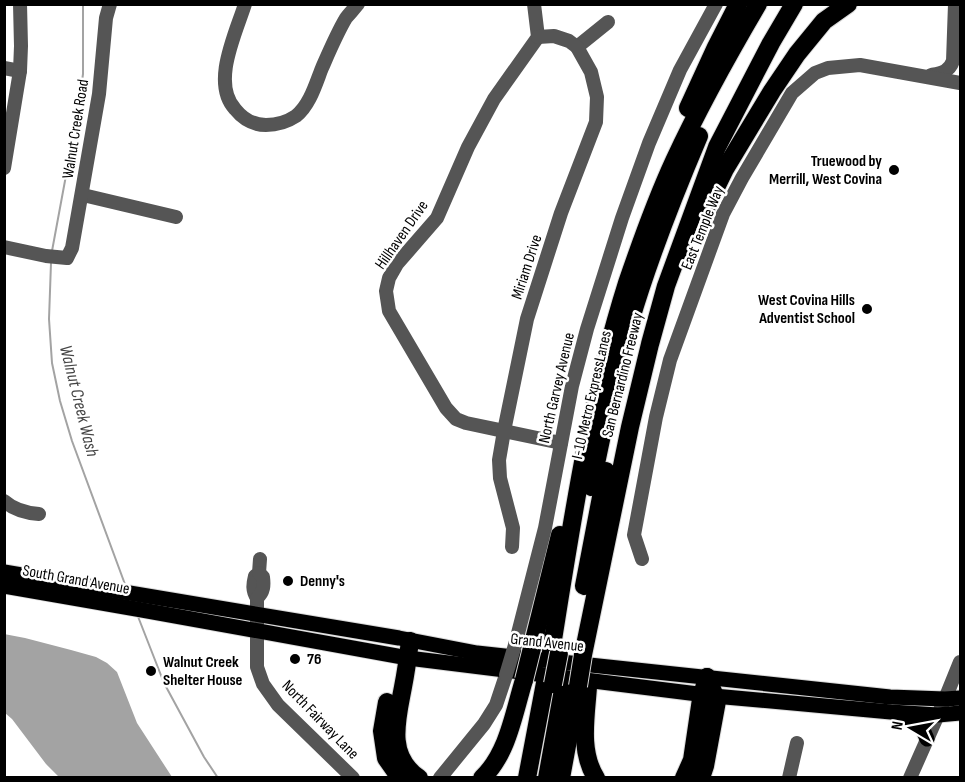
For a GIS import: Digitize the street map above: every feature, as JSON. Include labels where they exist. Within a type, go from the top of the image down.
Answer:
[{"type":"highway","points":[[674,161],[683,119],[738,4]]},
{"type":"highway","name":"San Bernardino Freeway","points":[[561,777],[566,685],[571,654],[575,507],[608,354],[624,294],[674,161],[758,4]]},
{"type":"highway","name":"San Bernardino Freeway","points":[[571,654],[588,627],[630,427],[666,286],[717,147],[765,54],[794,4]]},
{"type":"highway","points":[[666,286],[725,169],[772,91],[797,54],[824,21],[848,4]]},
{"type":"highway","name":"I-10 Metro ExpressLanes","points":[[571,654],[576,569],[590,491],[629,324],[654,247],[677,189],[702,131],[736,64],[738,39]]},
{"type":"highway","name":"I-10 Metro ExpressLanes","points":[[571,654],[613,436],[643,315],[669,241],[719,121],[747,69],[765,54]]},
{"type":"highway","points":[[482,777],[498,760],[503,748],[515,678],[524,647],[559,537],[575,507]]},
{"type":"highway","points":[[403,648],[382,731],[386,758],[411,777]]},
{"type":"highway","points":[[547,777],[571,654]]},
{"type":"highway","points":[[537,777],[566,685]]},
{"type":"highway","points":[[566,685],[590,767],[596,777]]},
{"type":"highway","name":"San Bernardino Freeway","points":[[527,777],[566,685]]},
{"type":"highway","points":[[684,777],[692,760],[708,689]]},
{"type":"highway","points":[[701,777],[717,701],[708,689]]},
{"type":"main road","name":"South Grand Avenue","points":[[4,572],[131,601]]},
{"type":"main road","name":"South Grand Avenue","points":[[4,586],[131,601]]},
{"type":"main road","name":"Grand Avenue","points":[[131,601],[256,615],[403,648]]},
{"type":"main road","name":"Grand Avenue","points":[[131,601],[258,632],[403,648],[891,712],[938,715],[960,713]]},
{"type":"main road","name":"Grand Avenue","points":[[708,689],[953,698]]},
{"type":"main road","points":[[891,712],[921,725],[927,739]]},
{"type":"street","points":[[5,167],[20,71],[20,4]]},
{"type":"street","name":"Walnut Creek Road","points":[[4,247],[56,257],[72,248],[99,94],[106,18],[110,4]]},
{"type":"street","points":[[245,4],[226,63],[224,81],[232,107],[249,122],[260,125],[274,125],[297,115],[311,93],[346,18],[358,4]]},
{"type":"street","points":[[534,4],[538,37],[554,36],[569,41],[577,47],[608,22]]},
{"type":"street","name":"North Garvey Avenue","points":[[524,647],[572,386],[587,329],[622,218],[649,143],[680,70],[716,4]]},
{"type":"street","points":[[923,76],[946,72],[951,67],[955,4]]},
{"type":"street","name":"Hillhaven Drive","points":[[538,37],[494,99],[468,147],[437,218],[397,264],[389,278],[386,291],[389,311],[446,408],[456,419],[561,443]]},
{"type":"street","name":"Miriam Drive","points":[[513,547],[513,528],[500,478],[499,460],[504,431],[527,319],[561,213],[596,122],[597,97],[591,72],[577,47]]},
{"type":"street","name":"East Temple Way","points":[[642,559],[634,535],[652,434],[670,360],[723,214],[792,93],[815,73],[828,68],[860,64],[960,83]]},
{"type":"street","points":[[4,68],[20,71]]},
{"type":"street","points":[[83,195],[176,217]]},
{"type":"street","points":[[4,501],[19,510],[39,514]]},
{"type":"street","name":"North Fairway Lane","points":[[260,566],[253,588],[257,598],[257,667],[263,684],[278,705],[353,777]]},
{"type":"street","points":[[910,777],[938,715],[953,698],[960,663]]},
{"type":"street","points":[[440,777],[484,724],[515,678]]},
{"type":"street","points":[[789,777],[797,743]]},
{"type":"shaded area","points":[[4,634],[96,657],[107,663],[117,672],[137,723],[172,777],[59,777],[5,713]]},
{"type":"waterway","name":"Walnut Creek Wash","points":[[52,251],[83,74],[83,4]]},
{"type":"waterway","name":"Walnut Creek Wash","points":[[51,263],[49,319],[52,363],[60,401],[72,441],[126,587]]},
{"type":"waterway","name":"Walnut Creek Wash","points":[[137,614],[164,683],[218,778]]},
{"type":"place","name":"Truewood by Merrill, West Covina","points":[[894,170]]},
{"type":"place","name":"West Covina Hills Adventist School","points":[[867,309]]},
{"type":"place","name":"Denny's","points":[[288,581]]},
{"type":"place","name":"76","points":[[295,659]]},
{"type":"place","name":"Walnut Creek Shelter House","points":[[151,671]]}]
